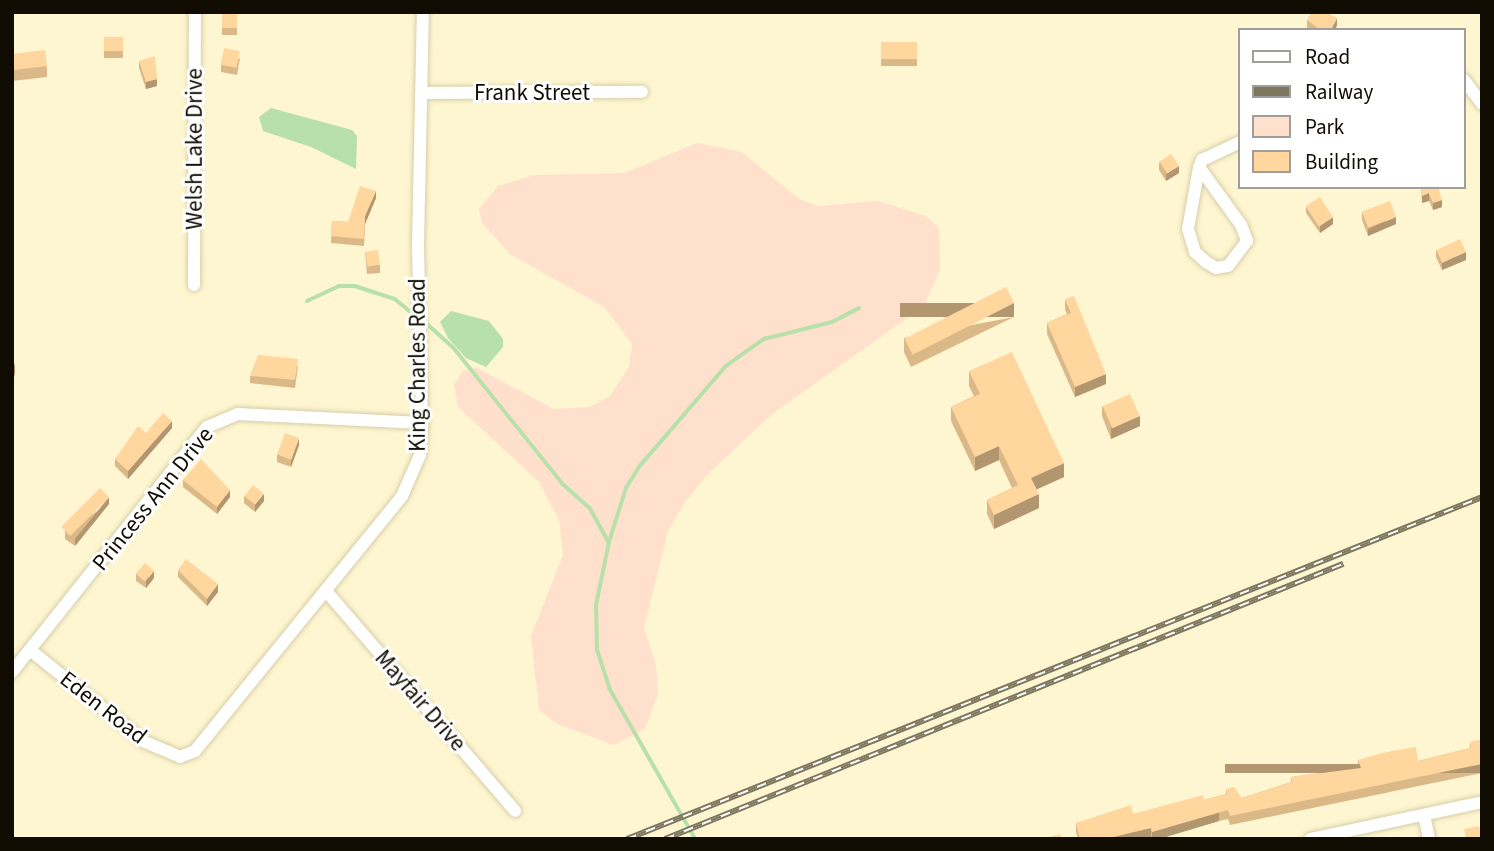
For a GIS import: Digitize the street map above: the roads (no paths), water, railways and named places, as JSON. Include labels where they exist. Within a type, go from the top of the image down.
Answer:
[{"type":"street","name":"Welsh Lake Drive","points":[[194,285],[195,12]]},
{"type":"street","name":"King Charles Road","points":[[180,757],[195,751],[402,496],[420,455],[422,423],[418,245],[423,12]]},
{"type":"street","points":[[1466,83],[1482,104]]},
{"type":"street","name":"Frank Street","points":[[422,93],[642,92]]},
{"type":"street","points":[[1199,167],[1241,225],[1247,241],[1228,266],[1216,268],[1206,262],[1190,242],[1188,229],[1199,167],[1217,150],[1238,143]]},
{"type":"street","name":"Princess Ann Drive","points":[[12,672],[207,427],[238,414],[422,423]]},
{"type":"street","name":"Mayfair Drive","points":[[326,591],[515,811]]},
{"type":"street","name":"Eden Road","points":[[30,650],[145,742],[180,757]]},
{"type":"street","points":[[1310,839],[1482,802]]},
{"type":"street","points":[[1424,814],[1429,839]]},
{"type":"waterway","points":[[307,301],[339,286],[355,286],[395,299],[415,315]]},
{"type":"waterway","points":[[695,839],[610,690],[597,650],[596,605],[609,542],[626,488],[639,467],[726,366],[764,339],[832,322],[859,308]]},
{"type":"waterway","points":[[424,321],[454,348],[563,484],[590,508],[609,542]]},
{"type":"railway","points":[[627,839],[1482,497]]},
{"type":"railway","points":[[665,839],[1343,564]]}]
